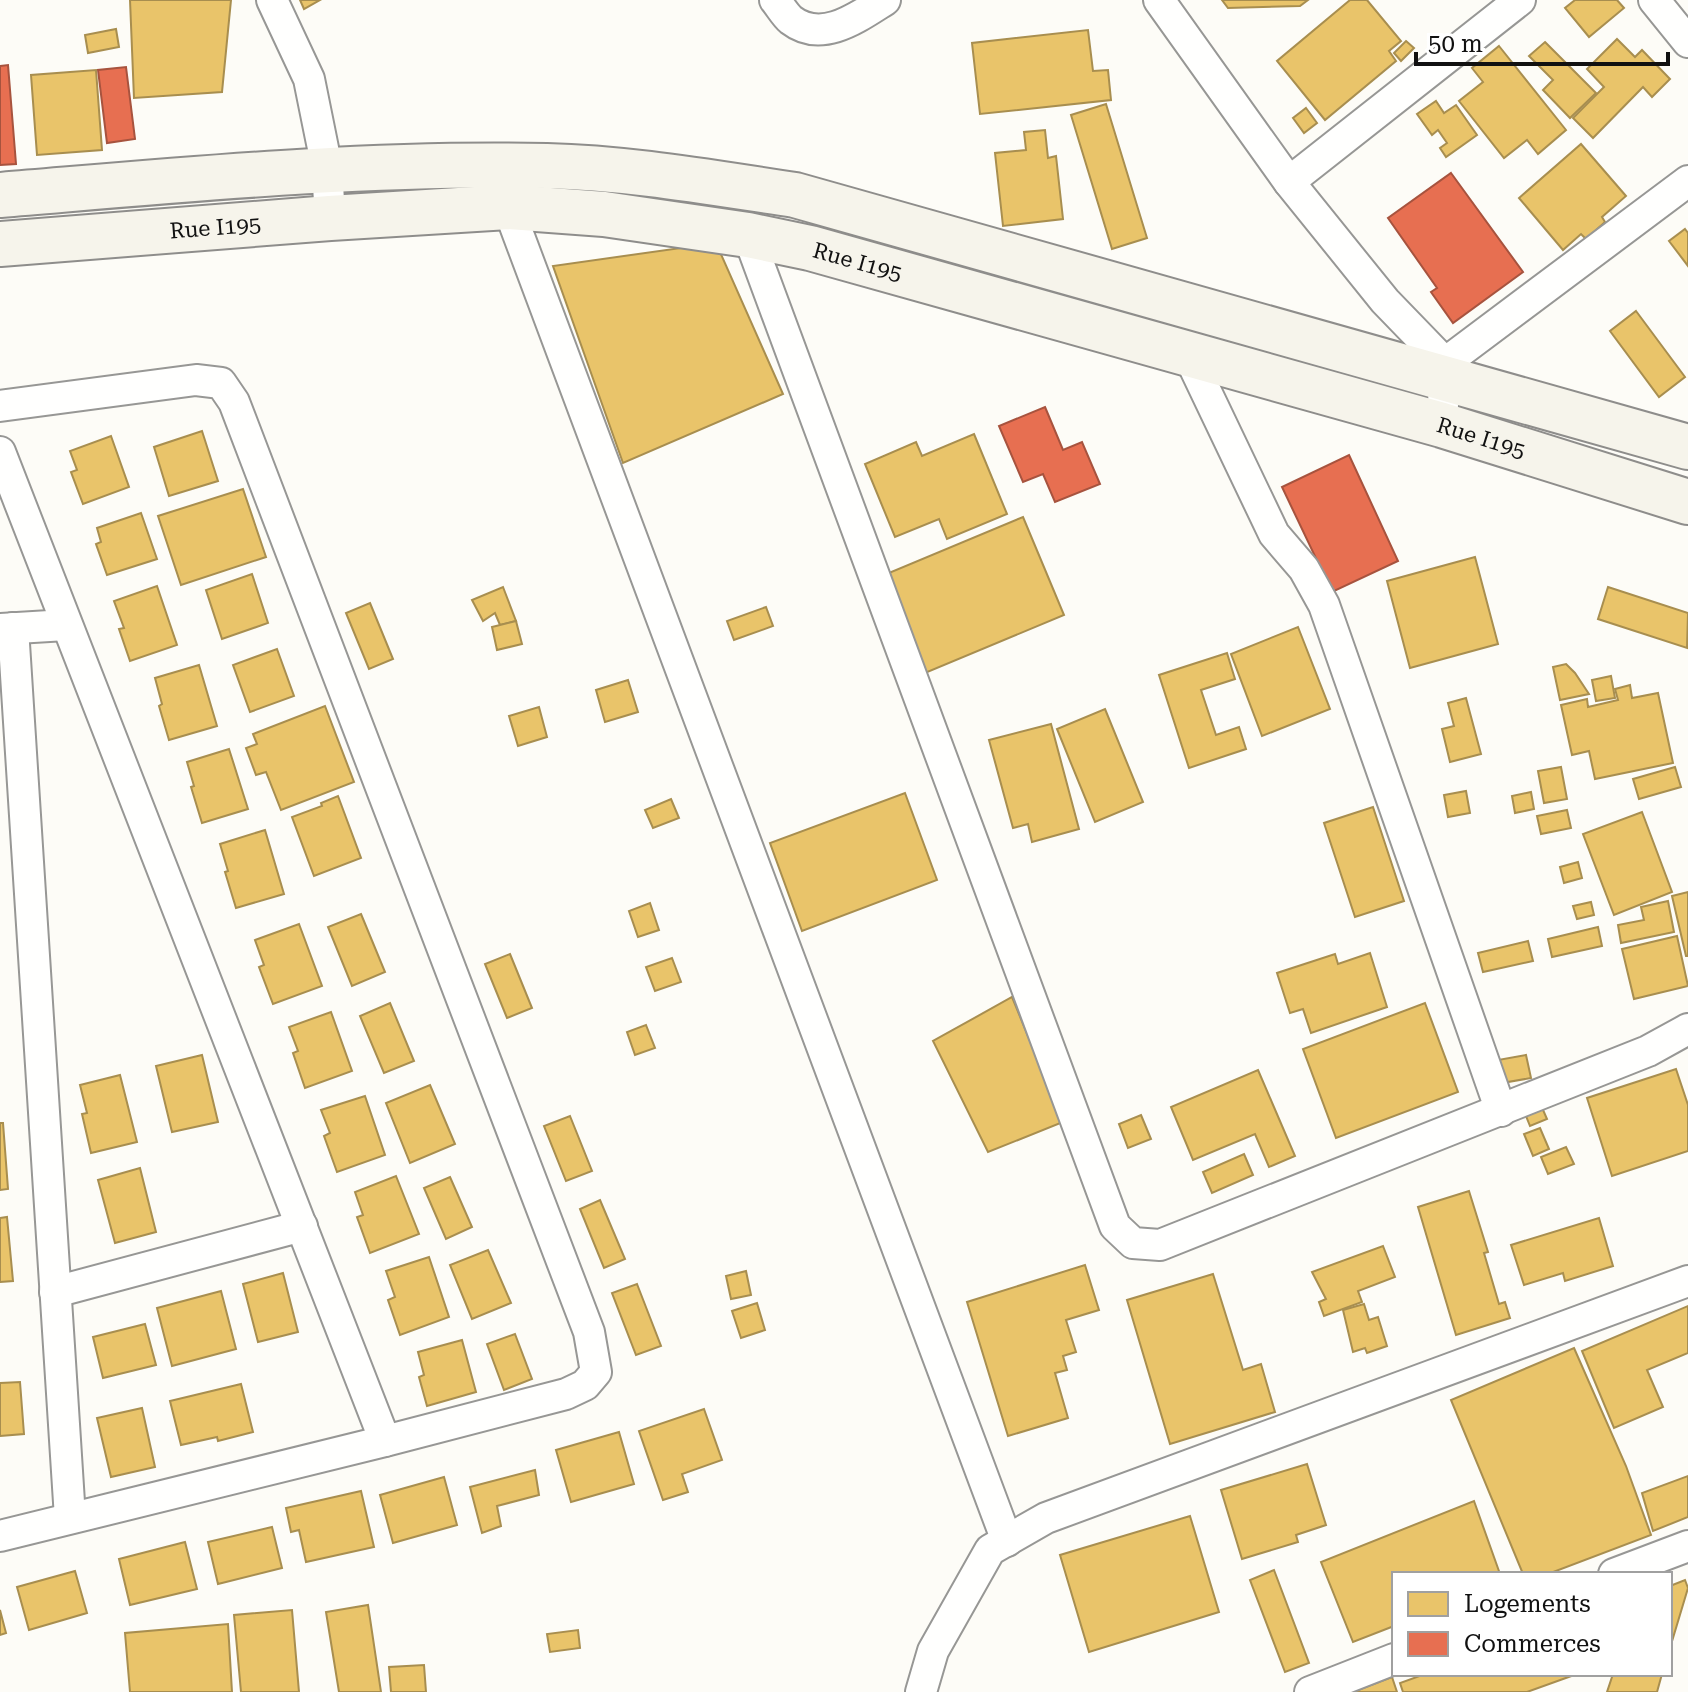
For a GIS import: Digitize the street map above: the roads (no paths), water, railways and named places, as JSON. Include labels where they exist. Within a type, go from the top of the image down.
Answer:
[{"type":"main road","name":"Rue I195","points":[[0,195],[327,168],[548,166],[644,172],[795,195],[1445,371],[1688,447]]},
{"type":"main road","name":"Rue I195","points":[[0,244],[508,207],[604,214],[748,235],[810,248],[1442,425],[1688,502]]},
{"type":"street","points":[[272,0],[309,79],[327,168],[330,218]]},
{"type":"street","points":[[775,0],[792,20],[816,30],[848,23],[885,0]]},
{"type":"street","points":[[1159,0],[1289,182],[1445,371],[1442,425]]},
{"type":"street","points":[[1289,182],[1520,0]]},
{"type":"street","points":[[1654,0],[1688,42]]},
{"type":"street","points":[[1445,371],[1688,181]]},
{"type":"street","points":[[508,207],[1007,1541]]},
{"type":"street","points":[[748,235],[1115,1226],[1133,1243],[1160,1245],[1648,1051],[1688,1029]]},
{"type":"street","points":[[1188,354],[1274,534],[1304,569],[1324,605],[1501,1111]]},
{"type":"street","points":[[0,406],[196,380],[221,383],[234,402],[589,1332],[596,1372],[585,1385],[566,1394],[0,1536]]},
{"type":"street","points":[[0,452],[385,1441]]},
{"type":"street","points":[[66,625],[7,629],[70,1518]]},
{"type":"street","points":[[55,1292],[302,1226]]},
{"type":"street","points":[[921,1692],[933,1651],[990,1550],[1046,1518],[1688,1281]]},
{"type":"street","points":[[1619,1572],[1688,1546]]},
{"type":"street","points":[[1310,1692],[1392,1660]]}]
